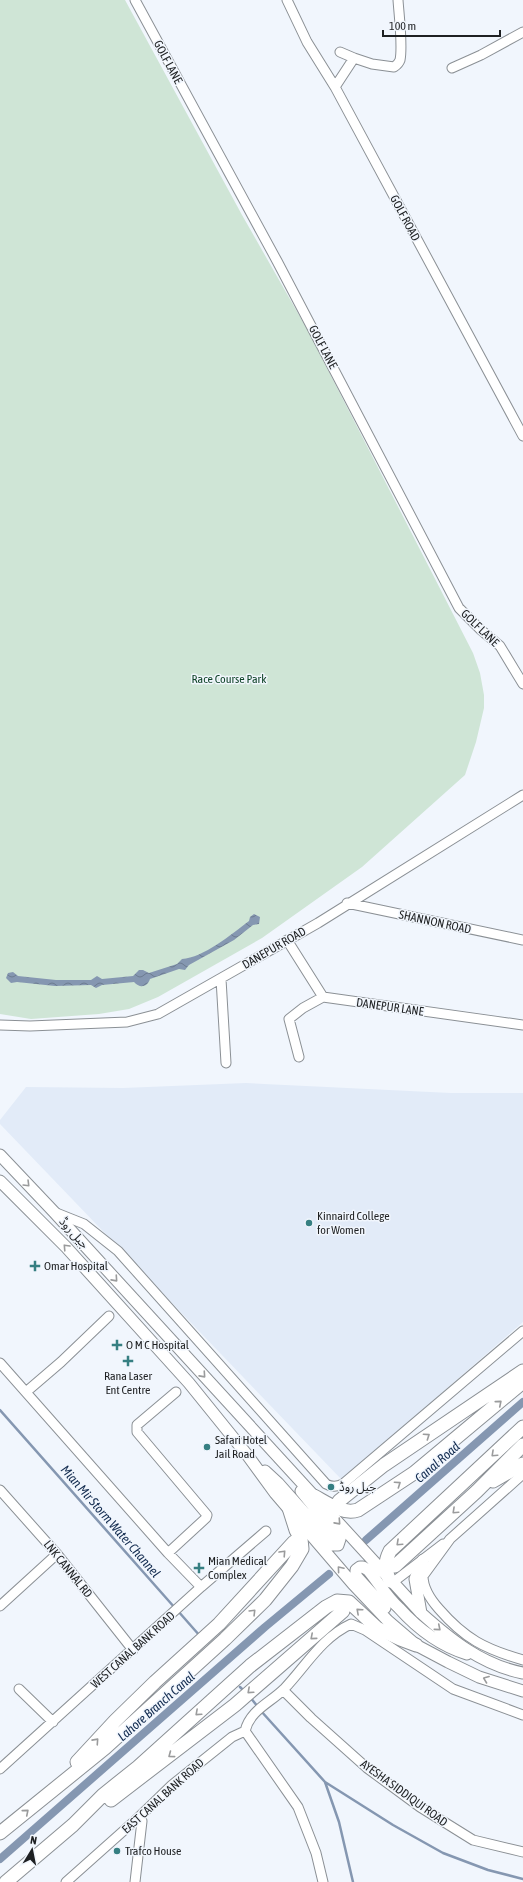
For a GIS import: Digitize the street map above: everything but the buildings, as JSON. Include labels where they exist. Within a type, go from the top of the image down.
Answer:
[{"type":"highway","points":[[339,1501],[384,1465],[523,1371]]},
{"type":"highway","points":[[314,1496],[339,1509],[350,1512],[358,1510],[414,1473],[523,1382]]},
{"type":"highway","points":[[391,1582],[385,1570],[386,1559],[390,1551],[523,1427]]},
{"type":"highway","points":[[395,1566],[523,1445]]},
{"type":"highway","points":[[477,1490],[523,1464]]},
{"type":"highway","points":[[0,1833],[51,1790],[105,1748],[266,1600],[292,1566],[302,1549],[301,1540],[289,1508]]},
{"type":"highway","points":[[51,1790],[115,1721],[219,1624],[294,1542]]},
{"type":"highway","points":[[6,1882],[73,1825],[103,1795],[138,1768],[250,1666],[326,1607],[337,1601],[349,1602],[377,1628],[416,1645]]},
{"type":"highway","points":[[73,1825],[108,1802],[235,1705],[343,1611]]},
{"type":"main road","name":"جیل روڈ","points":[[2,1159],[54,1212],[287,1465],[391,1582],[421,1613],[449,1638],[479,1658],[523,1673]]},
{"type":"main road","name":"جیل روڈ","points":[[0,1181],[66,1247],[189,1383],[248,1456],[275,1493],[353,1584],[402,1635],[416,1645],[479,1677],[523,1691]]},
{"type":"main road","points":[[248,1456],[278,1483],[332,1545],[338,1545],[340,1538],[318,1513],[293,1480],[287,1465]]},
{"type":"main road","points":[[421,1613],[415,1579],[423,1560]]},
{"type":"main road","points":[[402,1635],[388,1611],[356,1576],[356,1570],[360,1567],[368,1570],[398,1608],[420,1628],[453,1650],[479,1658]]},
{"type":"street","name":"GOLF LANE","points":[[135,0],[277,261],[459,608],[500,646],[523,684]]},
{"type":"street","name":"GOLF ROAD","points":[[287,0],[307,42],[335,87],[523,436]]},
{"type":"street","points":[[340,52],[372,64],[394,67],[398,64],[400,60],[400,42],[398,0]]},
{"type":"street","points":[[452,68],[481,55],[523,32]]},
{"type":"street","points":[[335,87],[354,58]]},
{"type":"street","name":"DANEPUR ROAD","points":[[0,1025],[30,1026],[127,1022],[158,1014],[287,940],[523,795]]},
{"type":"street","name":"SHANNON ROAD","points":[[347,903],[523,940]]},
{"type":"street","points":[[287,940],[322,997],[303,1008],[290,1019],[299,1057]]},
{"type":"street","points":[[221,979],[226,1063]]},
{"type":"street","name":"DANEPUR LANE","points":[[322,997],[523,1025]]},
{"type":"street","points":[[54,1212],[84,1224],[118,1251],[329,1486],[339,1486],[343,1484],[523,1331]]},
{"type":"street","points":[[26,1392],[61,1362],[109,1316]]},
{"type":"street","points":[[0,1362],[168,1553],[201,1587]]},
{"type":"street","points":[[168,1553],[206,1518],[207,1515],[136,1429],[137,1425],[176,1392]]},
{"type":"street","points":[[391,1582],[450,1539],[523,1474]]},
{"type":"street","name":"LNK CANNAL RD","points":[[0,1490],[57,1554],[133,1650]]},
{"type":"street","name":"WEST CANAL BANK ROAD","points":[[0,1770],[201,1587],[266,1532]]},
{"type":"street","points":[[450,1539],[424,1573],[424,1584],[432,1599],[451,1622],[471,1640],[507,1656],[523,1660]]},
{"type":"street","points":[[0,1606],[57,1554]]},
{"type":"street","points":[[323,1882],[316,1853],[298,1807],[245,1731],[247,1722],[255,1712],[279,1692],[320,1646],[340,1629],[351,1624],[365,1630],[453,1689],[523,1715]]},
{"type":"street","points":[[19,1689],[52,1722]]},
{"type":"street","name":"AYESHA SIDDIQUI ROAD","points":[[279,1692],[311,1718],[367,1768],[420,1807],[473,1840],[523,1852]]},
{"type":"street","name":"EAST CANAL BANK ROAD","points":[[66,1882],[178,1780],[232,1737],[245,1731]]},
{"type":"street","points":[[134,1882],[142,1821],[139,1817]]},
{"type":"shaded area","name":"Kinnaird College for Women","points":[[246,1083],[451,1093],[523,1093],[523,1322],[342,1480],[0,1124],[0,1120],[26,1087],[123,1088]]},
{"type":"green space","name":"Race Course Park","points":[[0,0],[125,0],[242,215],[307,329],[473,653],[480,673],[484,695],[484,708],[476,742],[465,775],[362,867],[262,938],[158,997],[129,1009],[99,1014],[31,1019],[0,1014]]},
{"type":"water","points":[[254,914],[260,917],[259,924],[253,925],[234,940],[189,965],[185,970],[179,969],[150,979],[147,984],[143,986],[140,986],[134,982],[102,985],[96,988],[91,985],[55,986],[17,982],[11,983],[6,978],[8,973],[13,972],[18,976],[56,980],[91,980],[97,976],[102,979],[133,976],[139,970],[149,973],[177,964],[182,959],[190,958],[208,950],[249,921],[250,917]]},
{"type":"waterway","name":"Canal Road","points":[[366,1540],[523,1402]]},
{"type":"waterway","name":"Mian Mir Storm Water Channel","points":[[0,1410],[175,1608]]},
{"type":"waterway","name":"Lahore Branch Canal","points":[[0,1859],[265,1627],[329,1574]]},
{"type":"waterway","name":"Mian Mir Storm Water Channel","points":[[178,1611],[200,1636]]},
{"type":"waterway","points":[[240,1687],[245,1692]]},
{"type":"waterway","points":[[250,1697],[258,1707]]},
{"type":"waterway","points":[[261,1711],[325,1782],[393,1825],[443,1853],[488,1870],[523,1879]]},
{"type":"waterway","points":[[325,1782],[339,1822],[353,1882]]},
{"type":"place","name":"Kinnaird College for Women","points":[[309,1223]]},
{"type":"place","name":"Omar Hospital","points":[[35,1266]]},
{"type":"place","name":"O M C Hospital","points":[[117,1345]]},
{"type":"place","name":"Rana Laser Ent Centre","points":[[128,1361]]},
{"type":"place","name":"Safari Hotel Jail Road","points":[[207,1447]]},
{"type":"place","name":"جیل روڈ","points":[[331,1487]]},
{"type":"place","name":"Mian Medical Complex","points":[[199,1568]]},
{"type":"place","name":"Trafco House","points":[[117,1851]]}]
